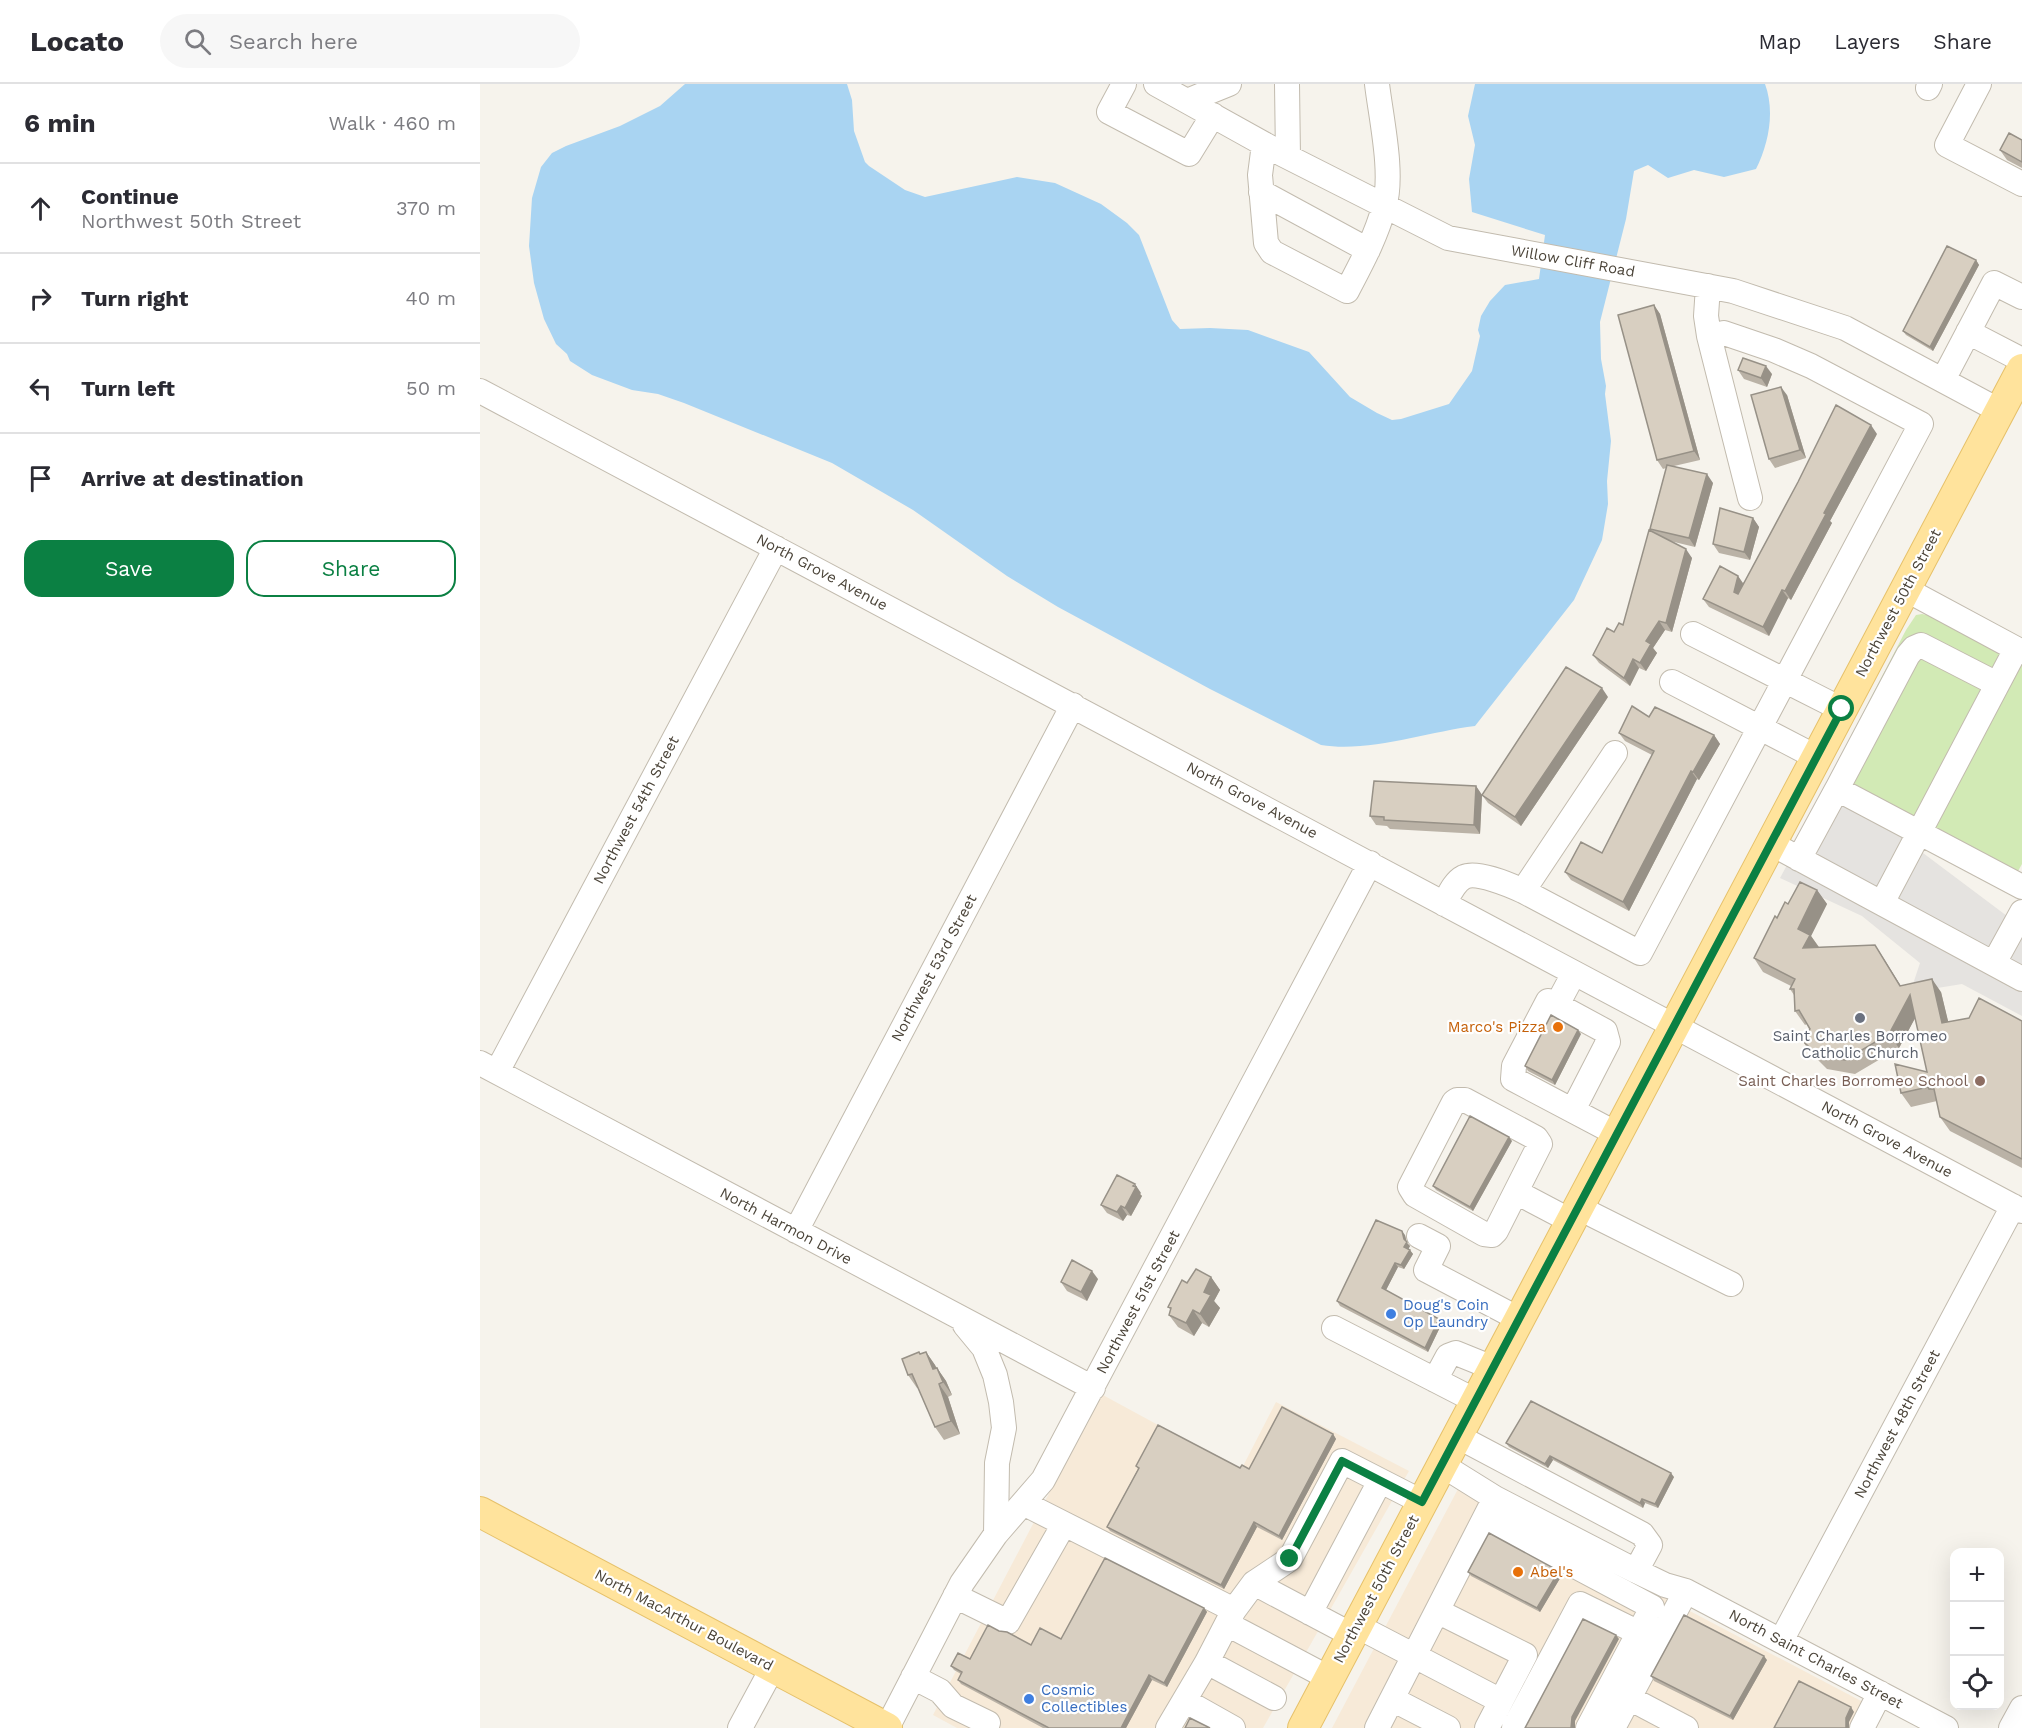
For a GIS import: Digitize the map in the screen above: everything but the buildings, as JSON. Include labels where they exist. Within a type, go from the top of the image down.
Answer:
[{"type":"main road","name":"Northwest 50th Street","points":[[1303,1728],[1769,843],[2022,369]]},
{"type":"main road","name":"North MacArthur Boulevard","points":[[480,1512],[887,1728]]},
{"type":"street","points":[[1124,84],[1109,112],[1189,154],[1213,115]]},
{"type":"street","name":"Willow Cliff Road","points":[[1156,84],[1288,157],[1448,238],[1733,291],[1845,328],[2000,411]]},
{"type":"street","points":[[1187,101],[1229,84]]},
{"type":"street","points":[[1287,84],[1288,157]]},
{"type":"street","points":[[1264,144],[1260,174],[1266,243],[1272,252],[1347,291],[1368,250],[1385,205],[1388,165],[1377,84]]},
{"type":"street","points":[[1979,84],[1947,145],[2022,184]]},
{"type":"street","points":[[1261,192],[1368,250]]},
{"type":"street","points":[[1943,380],[1994,283],[2022,297]]},
{"type":"street","points":[[1708,286],[1706,316],[1709,336],[1750,498]]},
{"type":"street","points":[[1968,332],[2022,360]]},
{"type":"street","points":[[1444,904],[1456,884],[1463,878],[1471,876],[1504,882],[1640,953],[1921,424],[1811,366],[1774,350],[1724,333],[1709,336]]},
{"type":"street","name":"North Grove Avenue","points":[[480,392],[2018,1209]]},
{"type":"street","name":"Northwest 54th Street","points":[[488,1067],[776,548]]},
{"type":"street","points":[[1882,903],[1997,684],[2019,650],[1905,589]]},
{"type":"street","points":[[1693,634],[1842,709]]},
{"type":"street","points":[[1799,859],[1908,655],[1914,648],[1922,645],[1997,684]]},
{"type":"street","points":[[1672,682],[1816,757]]},
{"type":"street","name":"Northwest 53rd Street","points":[[796,1232],[1073,705]]},
{"type":"street","points":[[1523,891],[1615,753]]},
{"type":"street","points":[[1836,789],[2022,887]]},
{"type":"street","points":[[1769,843],[2022,979]]},
{"type":"street","name":"Northwest 51st Street","points":[[887,1728],[955,1596],[996,1534],[1043,1480],[1370,863]]},
{"type":"street","points":[[1994,963],[2022,912]]},
{"type":"street","points":[[1557,1005],[1574,973]]},
{"type":"street","points":[[1573,1110],[1608,1041],[1605,1031],[1548,1001],[1514,1066],[1513,1079],[1617,1134]]},
{"type":"street","name":"North Harmon Drive","points":[[488,1067],[1093,1388]]},
{"type":"street","points":[[1457,1100],[1465,1100],[1539,1140],[1540,1148],[1516,1192],[1492,1235],[1484,1234],[1415,1195],[1410,1187],[1411,1183],[1457,1100]]},
{"type":"street","points":[[1516,1192],[1575,1214],[1593,1215],[1731,1284]]},
{"type":"street","name":"Northwest 48th Street","points":[[1781,1641],[2018,1209]]},
{"type":"street","points":[[1419,1236],[1438,1246],[1426,1270],[1519,1319]]},
{"type":"street","points":[[959,1317],[984,1348],[995,1375],[1001,1402],[1004,1428],[997,1463],[996,1534]]},
{"type":"street","points":[[1334,1328],[1476,1401]]},
{"type":"street","points":[[1436,1380],[1448,1356],[1456,1353],[1493,1368]]},
{"type":"street","points":[[1457,1436],[1642,1534],[1650,1545],[1636,1571]]},
{"type":"street","points":[[1168,1728],[1207,1662],[1230,1617],[1254,1583],[1290,1559],[1342,1461],[1422,1502]]},
{"type":"street","points":[[1442,1466],[1490,1508],[1652,1607]]},
{"type":"street","points":[[1310,1613],[1380,1481]]},
{"type":"street","points":[[1023,1503],[1230,1617],[1329,1678]]},
{"type":"street","points":[[1377,1728],[1490,1508]]},
{"type":"street","name":"North Saint Charles Street","points":[[1490,1508],[1676,1588],[1946,1728]]},
{"type":"street","points":[[955,1596],[1008,1622],[1064,1524]]},
{"type":"street","points":[[1254,1583],[1310,1613],[1414,1656],[1501,1701]]},
{"type":"street","points":[[1588,1728],[1652,1607],[1676,1588]]},
{"type":"street","points":[[1613,1728],[1629,1698],[1676,1588]]},
{"type":"street","points":[[1514,1728],[1580,1604],[1639,1633]]},
{"type":"street","points":[[1437,1611],[1525,1655],[1487,1728]]},
{"type":"street","points":[[1207,1662],[1274,1698]]},
{"type":"street","points":[[740,1728],[773,1667]]},
{"type":"street","points":[[913,1677],[940,1691],[953,1706],[990,1726]]},
{"type":"street","points":[[1862,1728],[1880,1693]]},
{"type":"street","points":[[1629,1698],[1647,1719],[1686,1728]]},
{"type":"street","points":[[1392,1700],[1448,1728]]},
{"type":"street","points":[[1185,1701],[1233,1728]]},
{"type":"street","points":[[2011,1728],[2022,1708]]},
{"type":"shaded area","points":[[1831,784],[2007,916],[2022,923],[2022,1016],[1962,984],[1919,991],[1912,987],[1920,963],[1862,916],[1780,878]]},
{"type":"shaded area","points":[[1101,1394],[1241,1470],[1276,1402],[1409,1471],[1263,1728],[957,1728],[933,1715]]},
{"type":"shaded area","points":[[1458,1489],[1880,1711],[1871,1728],[1332,1728]]},
{"type":"green space","points":[[1916,615],[1931,616],[2022,665],[2022,864],[2007,891],[1837,772],[1837,763],[1906,630]]},
{"type":"water","points":[[685,84],[847,84],[852,100],[854,131],[865,162],[905,190],[925,197],[1017,177],[1055,183],[1101,204],[1139,235],[1172,320],[1180,329],[1248,330],[1309,352],[1350,397],[1392,420],[1449,404],[1472,371],[1480,336],[1478,330],[1481,316],[1490,301],[1505,285],[1539,279],[1545,235],[1472,212],[1469,179],[1475,145],[1468,116],[1475,84],[1765,84],[1770,116],[1767,138],[1756,169],[1724,177],[1694,170],[1668,178],[1648,165],[1634,171],[1626,219],[1600,322],[1601,359],[1611,441],[1607,481],[1608,504],[1602,540],[1574,600],[1475,726],[1398,741],[1339,747],[1321,745],[1210,689],[1058,607],[1007,576],[913,510],[832,463],[684,403],[658,394],[632,390],[592,375],[570,361],[567,354],[556,344],[544,319],[534,283],[529,246],[532,198],[541,167],[552,153],[620,126],[660,106]]},
{"type":"place","name":"Saint Charles Borromeo Catholic Church","points":[[1860,1018]]},
{"type":"place","name":"Marco's Pizza","points":[[1558,1027]]},
{"type":"place","name":"Saint Charles Borromeo School","points":[[1980,1081]]},
{"type":"place","name":"Doug's Coin Op Laundry","points":[[1391,1314]]},
{"type":"place","name":"Abel's","points":[[1518,1572]]},
{"type":"place","name":"Cosmic Collectibles","points":[[1029,1699]]},
{"type":"route","points":[[1290,1559],[1342,1461],[1422,1502],[1842,709]]}]
